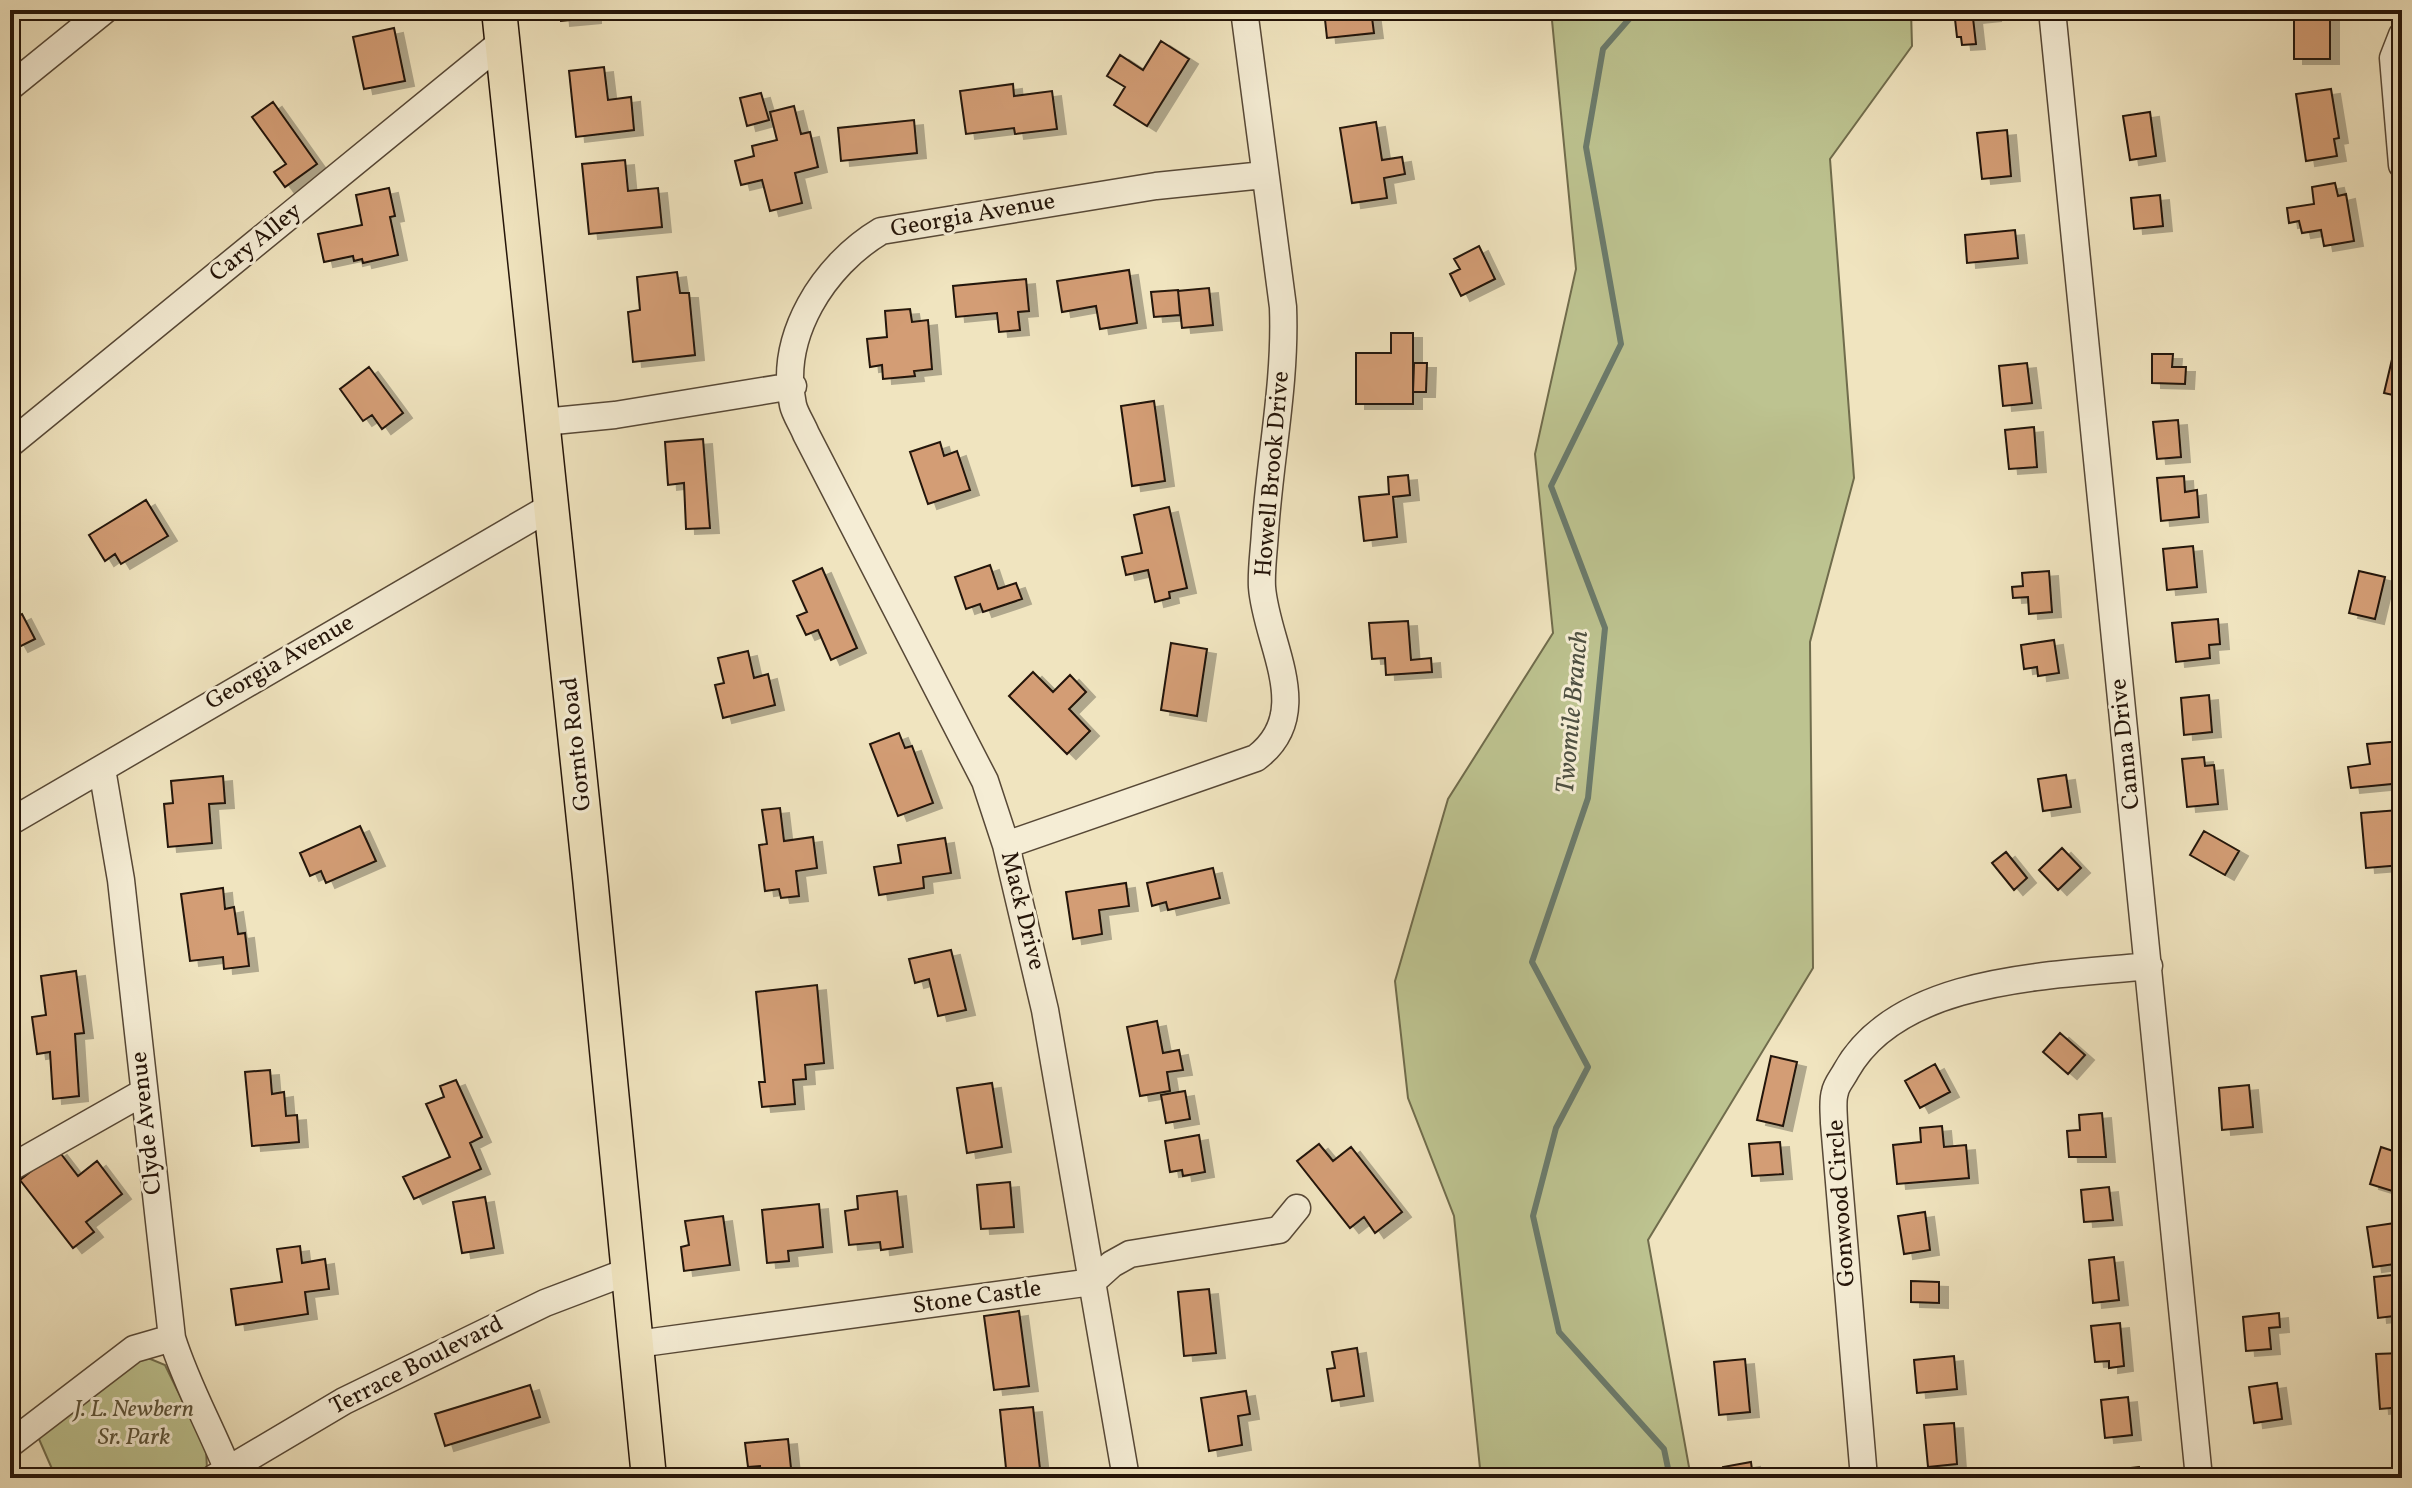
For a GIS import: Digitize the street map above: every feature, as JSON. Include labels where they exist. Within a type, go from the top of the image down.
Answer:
[{"type":"main road","name":"Gornto Road","points":[[500,26],[552,506],[649,1478]]},
{"type":"street","points":[[10,87],[105,10]]},
{"type":"street","name":"Howell Brook Drive","points":[[1006,845],[1256,758],[1273,745],[1279,732],[1284,714],[1284,679],[1262,586],[1284,348],[1283,307],[1244,10]]},
{"type":"street","name":"Canna Drive","points":[[2052,10],[2199,1478]]},
{"type":"street","name":"Cary Alley","points":[[10,444],[500,26]]},
{"type":"street","points":[[2402,35],[2393,58],[2402,165]]},
{"type":"street","name":"Georgia Avenue","points":[[793,386],[791,362],[797,331],[816,296],[835,268],[859,244],[881,231],[1156,186],[1264,175]]},
{"type":"street","points":[[543,422],[615,415],[793,386]]},
{"type":"street","name":"Mack Drive","points":[[793,386],[793,404],[806,434],[985,781],[1006,845],[1045,1010],[1126,1478]]},
{"type":"street","name":"Georgia Avenue","points":[[10,822],[552,506]]},
{"type":"street","name":"Clyde Avenue","points":[[102,769],[121,880],[172,1338],[184,1376],[206,1416],[220,1473]]},
{"type":"street","name":"Gonwood Circle","points":[[1864,1478],[1834,1123],[1835,1092],[1853,1058],[1879,1029],[1940,998],[1994,985],[2149,966]]},
{"type":"street","points":[[10,1168],[144,1092]]},
{"type":"street","points":[[1092,1282],[1112,1264],[1130,1254],[1279,1230],[1297,1208]]},
{"type":"street","name":"Terrace Boulevard","points":[[220,1473],[344,1401],[462,1347],[510,1320],[629,1271]]},
{"type":"street","name":"Stone Castle","points":[[637,1344],[1092,1282]]},
{"type":"street","points":[[10,1444],[134,1349],[172,1338]]},
{"type":"green space","points":[[1551,10],[1911,10],[1912,46],[1830,159],[1854,478],[1810,642],[1813,968],[1648,1240],[1691,1478],[1481,1478],[1454,1216],[1408,1098],[1395,981],[1448,799],[1553,633],[1535,454],[1576,269]]},
{"type":"green space","name":"J. L. Newbern Sr. Park","points":[[136,1353],[165,1365],[206,1449],[207,1469],[196,1478],[56,1478],[35,1430]]},
{"type":"building","points":[[560,10],[592,10],[592,18],[561,21]]},
{"type":"building","points":[[1324,10],[1371,10],[1374,33],[1327,38]]},
{"type":"building","points":[[1954,10],[1991,10],[1992,16],[1973,18],[1976,44],[1962,45],[1961,37],[1957,37]]},
{"type":"building","points":[[2294,10],[2330,10],[2330,59],[2294,59]]},
{"type":"building","points":[[394,28],[405,81],[364,89],[353,37]]},
{"type":"building","points":[[1161,41],[1189,59],[1147,126],[1114,105],[1125,87],[1107,76],[1120,55],[1143,70]]},
{"type":"building","points":[[604,67],[608,100],[631,97],[634,130],[576,137],[569,71]]},
{"type":"building","points":[[1013,84],[1014,96],[1052,91],[1057,129],[1015,134],[1014,128],[966,134],[960,91]]},
{"type":"building","points":[[2331,89],[2339,138],[2334,139],[2337,156],[2306,161],[2296,94]]},
{"type":"building","points":[[761,93],[769,120],[747,126],[740,98]]},
{"type":"building","points":[[273,102],[317,164],[285,187],[274,172],[286,164],[252,117]]},
{"type":"building","points":[[794,106],[801,134],[810,132],[818,167],[795,173],[802,203],[770,211],[762,180],[741,185],[735,161],[754,156],[752,146],[777,140],[770,112]]},
{"type":"building","points":[[2150,112],[2156,156],[2130,160],[2123,116]]},
{"type":"building","points":[[914,120],[917,153],[841,161],[838,128]]},
{"type":"building","points":[[1376,122],[1382,160],[1402,157],[1405,174],[1384,178],[1387,198],[1352,203],[1340,128]]},
{"type":"building","points":[[2007,130],[2011,176],[1982,179],[1977,133]]},
{"type":"building","points":[[625,160],[628,191],[658,188],[662,227],[589,234],[582,164]]},
{"type":"building","points":[[2335,183],[2338,196],[2346,194],[2354,241],[2324,246],[2321,230],[2302,233],[2299,221],[2289,223],[2287,208],[2314,204],[2312,187]]},
{"type":"building","points":[[389,188],[395,216],[390,217],[398,255],[363,263],[362,259],[354,261],[353,256],[324,262],[318,234],[362,225],[356,195]]},
{"type":"building","points":[[2160,195],[2163,226],[2134,229],[2131,198]]},
{"type":"building","points":[[2015,230],[2018,258],[1967,263],[1965,235]]},
{"type":"building","points":[[1479,246],[1495,279],[1461,296],[1450,274],[1460,269],[1454,259]]},
{"type":"building","points":[[1129,270],[1137,323],[1100,329],[1096,306],[1062,312],[1057,281]]},
{"type":"building","points":[[677,272],[680,293],[689,293],[695,355],[633,362],[628,312],[640,310],[637,277]]},
{"type":"building","points":[[1026,279],[1029,311],[1018,312],[1020,330],[999,332],[997,313],[956,317],[953,286]]},
{"type":"building","points":[[1209,288],[1213,325],[1182,328],[1178,291]]},
{"type":"building","points":[[1178,290],[1180,315],[1154,317],[1151,292]]},
{"type":"building","points":[[910,309],[912,322],[928,320],[932,369],[914,371],[915,376],[883,379],[882,365],[870,367],[867,339],[887,337],[885,311]]},
{"type":"building","points":[[1391,333],[1413,333],[1413,404],[1356,404],[1356,353],[1391,353]]},
{"type":"building","points":[[2394,351],[2402,353],[2402,397],[2384,393]]},
{"type":"building","points":[[2152,354],[2173,354],[2172,367],[2186,367],[2185,384],[2152,383]]},
{"type":"building","points":[[1414,363],[1427,363],[1426,392],[1413,392]]},
{"type":"building","points":[[2027,363],[2032,403],[2003,406],[1999,366]]},
{"type":"building","points":[[369,367],[403,413],[382,429],[372,415],[363,421],[340,389]]},
{"type":"building","points":[[1154,401],[1165,481],[1132,486],[1121,406]]},
{"type":"building","points":[[2178,420],[2181,457],[2157,459],[2153,422]]},
{"type":"building","points":[[2034,427],[2037,467],[2009,469],[2005,430]]},
{"type":"building","points":[[703,439],[710,528],[686,529],[684,483],[668,485],[665,442]]},
{"type":"building","points":[[940,442],[944,456],[957,451],[970,490],[928,504],[910,452]]},
{"type":"building","points":[[1408,475],[1410,495],[1393,497],[1397,537],[1364,541],[1359,497],[1389,494],[1388,477]]},
{"type":"building","points":[[2184,476],[2185,492],[2197,490],[2199,517],[2161,521],[2157,478]]},
{"type":"building","points":[[146,500],[168,536],[121,564],[115,554],[105,561],[89,535]]},
{"type":"building","points":[[1169,507],[1187,588],[1169,592],[1170,598],[1155,602],[1148,570],[1126,575],[1122,557],[1142,553],[1134,515]]},
{"type":"building","points":[[2193,546],[2197,587],[2167,590],[2163,549]]},
{"type":"building","points":[[990,565],[998,589],[1016,583],[1022,599],[983,612],[980,604],[966,609],[955,577]]},
{"type":"building","points":[[822,568],[857,648],[831,660],[818,630],[806,635],[797,616],[807,612],[793,581]]},
{"type":"building","points":[[2049,571],[2052,612],[2029,614],[2028,597],[2013,598],[2012,587],[2023,586],[2022,573]]},
{"type":"building","points":[[2359,571],[2385,577],[2375,619],[2349,613]]},
{"type":"building","points":[[22,614],[35,639],[19,647],[10,631],[10,620]]},
{"type":"building","points":[[2218,619],[2220,644],[2209,645],[2210,658],[2176,662],[2172,623]]},
{"type":"building","points":[[1408,621],[1411,660],[1431,658],[1432,672],[1386,675],[1385,658],[1372,659],[1369,623]]},
{"type":"building","points":[[2054,640],[2059,673],[2038,676],[2037,667],[2024,669],[2021,645]]},
{"type":"building","points":[[1171,643],[1207,649],[1197,716],[1161,710]]},
{"type":"building","points":[[748,651],[754,678],[768,674],[775,705],[723,718],[715,685],[724,683],[718,658]]},
{"type":"building","points":[[1033,672],[1053,692],[1070,675],[1086,692],[1069,709],[1090,731],[1067,754],[1009,696]]},
{"type":"building","points":[[2209,695],[2212,732],[2184,735],[2181,698]]},
{"type":"building","points":[[899,733],[905,748],[912,746],[933,803],[898,816],[870,744]]},
{"type":"building","points":[[2402,741],[2402,783],[2351,788],[2348,767],[2370,764],[2367,744]]},
{"type":"building","points":[[2204,757],[2205,766],[2214,765],[2218,804],[2187,807],[2182,759]]},
{"type":"building","points":[[2066,775],[2071,807],[2043,811],[2038,779]]},
{"type":"building","points":[[223,776],[225,803],[209,804],[212,843],[168,847],[164,804],[173,803],[171,781]]},
{"type":"building","points":[[780,808],[784,841],[813,837],[817,868],[796,871],[799,896],[781,898],[779,889],[765,891],[759,845],[767,844],[762,810]]},
{"type":"building","points":[[2399,810],[2402,865],[2366,868],[2361,813]]},
{"type":"building","points":[[360,826],[376,861],[326,883],[321,871],[310,876],[300,853]]},
{"type":"building","points":[[2204,831],[2239,851],[2225,875],[2190,855]]},
{"type":"building","points":[[945,838],[951,873],[923,877],[924,888],[879,895],[874,867],[901,863],[898,845]]},
{"type":"building","points":[[2062,848],[2081,868],[2058,890],[2039,870]]},
{"type":"building","points":[[2006,852],[2027,878],[2014,890],[1992,863]]},
{"type":"building","points":[[1213,868],[1220,898],[1168,910],[1166,902],[1152,906],[1147,883]]},
{"type":"building","points":[[1126,883],[1129,906],[1099,910],[1102,934],[1073,939],[1066,892]]},
{"type":"building","points":[[223,888],[225,909],[234,907],[238,934],[245,933],[249,966],[224,969],[223,957],[190,961],[181,894]]},
{"type":"building","points":[[951,950],[966,1010],[938,1016],[929,979],[915,983],[909,959]]},
{"type":"building","points":[[76,971],[84,1033],[75,1034],[79,1096],[53,1099],[50,1052],[37,1054],[32,1017],[46,1015],[41,976]]},
{"type":"building","points":[[817,985],[824,1063],[805,1065],[806,1079],[793,1080],[795,1104],[762,1107],[759,1082],[765,1082],[756,992]]},
{"type":"building","points":[[1157,1021],[1163,1053],[1179,1050],[1183,1070],[1167,1072],[1170,1091],[1140,1096],[1127,1027]]},
{"type":"building","points":[[2060,1033],[2085,1055],[2068,1074],[2043,1052]]},
{"type":"building","points":[[1771,1056],[1797,1062],[1783,1126],[1757,1120]]},
{"type":"building","points":[[1935,1064],[1950,1092],[1920,1108],[1905,1081]]},
{"type":"building","points":[[270,1070],[272,1094],[284,1092],[286,1116],[297,1115],[299,1142],[252,1146],[245,1072]]},
{"type":"building","points":[[456,1080],[482,1137],[470,1143],[481,1169],[414,1199],[403,1177],[450,1157],[426,1104],[444,1097],[440,1086]]},
{"type":"building","points":[[992,1083],[1002,1147],[967,1153],[957,1088]]},
{"type":"building","points":[[2249,1085],[2253,1127],[2222,1130],[2219,1088]]},
{"type":"building","points":[[1185,1091],[1190,1119],[1166,1123],[1161,1095]]},
{"type":"building","points":[[2102,1113],[2106,1157],[2069,1157],[2067,1131],[2080,1130],[2079,1115]]},
{"type":"building","points":[[1942,1126],[1944,1147],[1966,1145],[1969,1178],[1897,1184],[1893,1145],[1921,1142],[1920,1128]]},
{"type":"building","points":[[1199,1135],[1205,1172],[1183,1176],[1182,1170],[1170,1172],[1165,1141]]},
{"type":"building","points":[[1780,1142],[1783,1174],[1752,1176],[1749,1144]]},
{"type":"building","points":[[1319,1144],[1333,1161],[1351,1147],[1402,1212],[1375,1233],[1364,1217],[1350,1228],[1297,1161]]},
{"type":"building","points":[[2381,1147],[2402,1154],[2402,1194],[2370,1184]]},
{"type":"building","points":[[58,1150],[78,1176],[97,1161],[122,1194],[86,1222],[94,1232],[73,1248],[20,1180]]},
{"type":"building","points":[[1010,1182],[1014,1227],[981,1229],[977,1185]]},
{"type":"building","points":[[2109,1187],[2113,1220],[2084,1222],[2081,1190]]},
{"type":"building","points":[[897,1191],[903,1247],[881,1250],[880,1242],[849,1245],[845,1211],[858,1209],[857,1196]]},
{"type":"building","points":[[485,1197],[494,1248],[462,1253],[453,1202]]},
{"type":"building","points":[[819,1204],[823,1247],[788,1251],[789,1261],[767,1263],[762,1210]]},
{"type":"building","points":[[1925,1212],[1930,1250],[1904,1254],[1898,1216]]},
{"type":"building","points":[[723,1216],[730,1265],[684,1271],[681,1247],[689,1245],[685,1221]]},
{"type":"building","points":[[2402,1222],[2402,1263],[2373,1267],[2367,1227]]},
{"type":"building","points":[[300,1246],[302,1263],[325,1259],[329,1289],[305,1292],[308,1314],[236,1325],[231,1289],[282,1282],[277,1249]]},
{"type":"building","points":[[2114,1257],[2119,1300],[2093,1303],[2089,1260]]},
{"type":"building","points":[[2402,1274],[2402,1315],[2378,1318],[2374,1277]]},
{"type":"building","points":[[1911,1281],[1939,1282],[1939,1303],[1911,1302]]},
{"type":"building","points":[[1209,1289],[1216,1353],[1184,1356],[1178,1292]]},
{"type":"building","points":[[1019,1311],[1029,1386],[994,1390],[984,1316]]},
{"type":"building","points":[[2279,1313],[2280,1327],[2269,1328],[2271,1349],[2246,1351],[2243,1317]]},
{"type":"building","points":[[2120,1323],[2124,1366],[2109,1368],[2109,1361],[2095,1362],[2091,1326]]},
{"type":"building","points":[[1357,1348],[1364,1396],[1332,1401],[1327,1369],[1335,1368],[1332,1352]]},
{"type":"building","points":[[2402,1353],[2402,1407],[2380,1409],[2376,1354]]},
{"type":"building","points":[[1954,1356],[1957,1389],[1917,1393],[1914,1360]]},
{"type":"building","points":[[1745,1359],[1750,1412],[1719,1415],[1714,1362]]},
{"type":"building","points":[[2277,1383],[2282,1419],[2254,1423],[2249,1387]]},
{"type":"building","points":[[530,1385],[540,1417],[445,1446],[435,1414]]},
{"type":"building","points":[[1246,1391],[1250,1414],[1238,1416],[1242,1445],[1209,1451],[1201,1398]]},
{"type":"building","points":[[2128,1397],[2132,1435],[2105,1438],[2101,1400]]},
{"type":"building","points":[[1033,1407],[1041,1478],[1007,1478],[1000,1410]]},
{"type":"building","points":[[1954,1423],[1957,1464],[1928,1467],[1924,1425]]},
{"type":"building","points":[[788,1439],[792,1478],[761,1478],[760,1466],[748,1467],[745,1443]]},
{"type":"building","points":[[1751,1462],[1753,1478],[1724,1478],[1723,1467]]},
{"type":"building","points":[[2139,1467],[2140,1478],[2114,1478],[2113,1470]]},
{"type":"waterway","name":"Twomile Branch","points":[[1637,10],[1603,49],[1586,147],[1621,344],[1551,486],[1605,628],[1588,798],[1532,962],[1588,1067],[1556,1128],[1533,1216],[1559,1332],[1664,1449],[1670,1478]]}]
